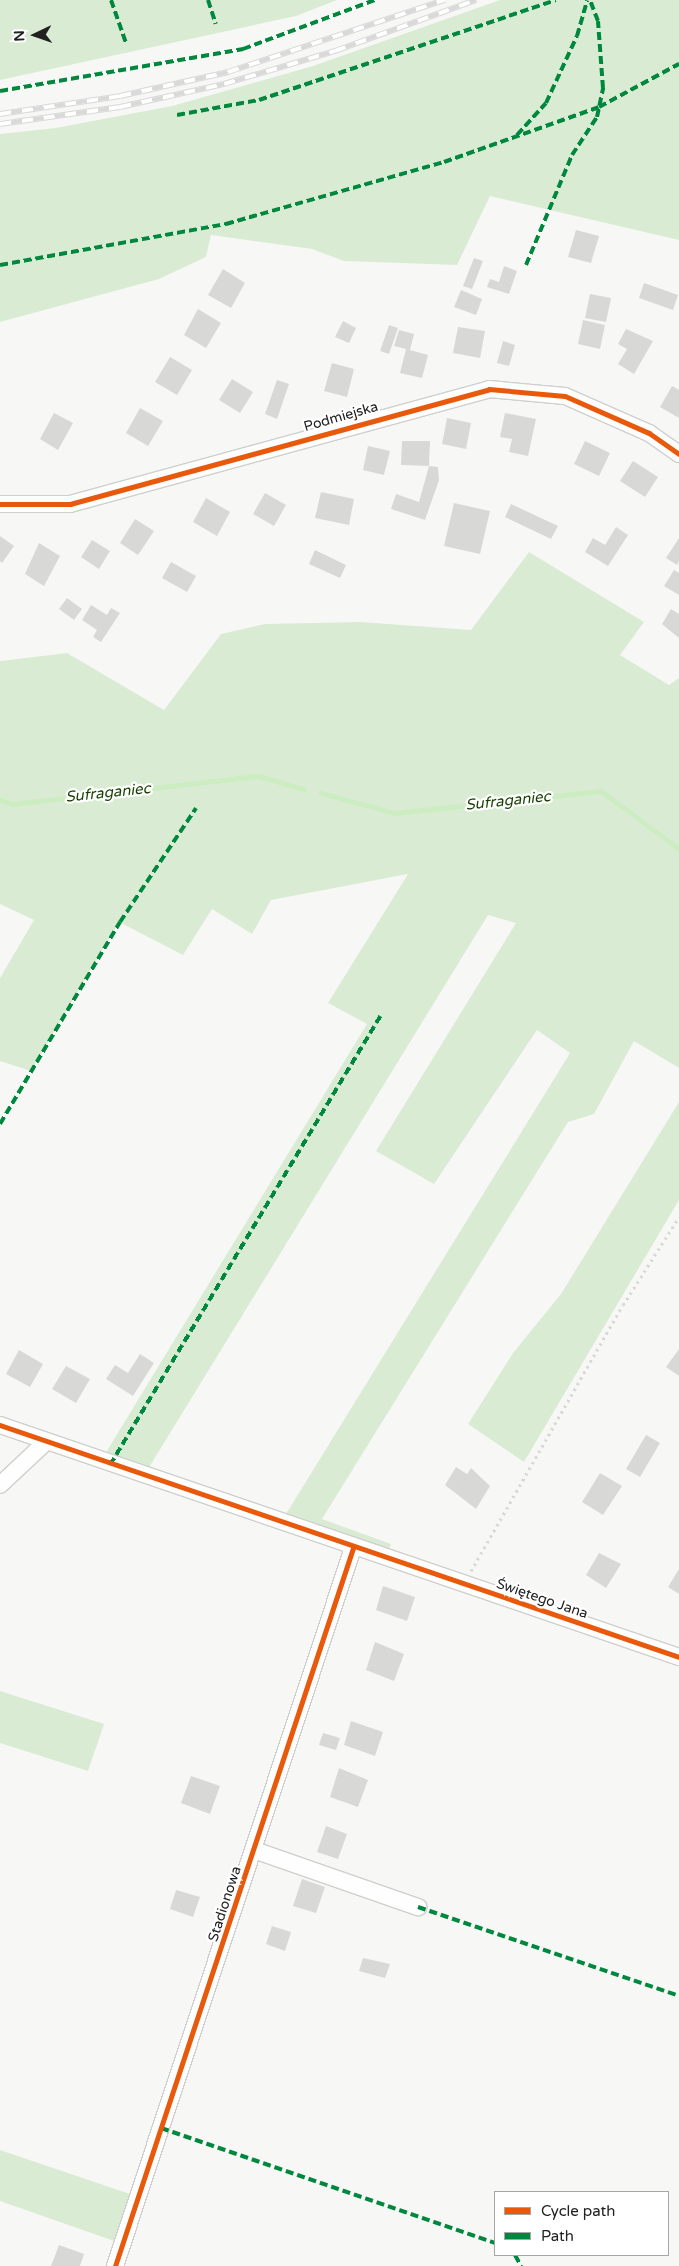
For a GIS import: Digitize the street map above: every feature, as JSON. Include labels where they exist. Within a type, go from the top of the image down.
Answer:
[{"type":"street","name":"Podmiejska","points":[[0,504],[70,504],[489,389],[565,396],[650,433],[679,454]]},
{"type":"street","name":"Świętego Jana","points":[[0,1425],[353,1548],[679,1657]]},
{"type":"street","points":[[0,1484],[46,1442]]},
{"type":"street","name":"Stadionowa","points":[[115,2266],[353,1548]]},
{"type":"street","points":[[254,1850],[418,1908]]},
{"type":"path","points":[[463,1584],[623,1305],[679,1216]]},
{"type":"green space","points":[[0,0],[337,0],[296,16],[0,80]]},
{"type":"green space","points":[[500,0],[679,0],[679,240],[490,196],[457,265],[344,261],[312,249],[211,235],[206,257],[159,279],[0,322],[0,134],[56,128],[172,106],[313,66]]},
{"type":"green space","points":[[529,552],[644,622],[620,655],[669,685],[679,678],[679,1068],[634,1041],[594,1114],[568,1122],[322,1519],[391,1544],[388,1551],[286,1514],[570,1053],[537,1030],[434,1184],[376,1151],[516,923],[488,915],[148,1469],[105,1454],[367,1024],[328,1003],[408,874],[271,900],[252,934],[212,909],[183,955],[119,922],[31,1071],[0,1061],[0,978],[34,920],[0,904],[0,661],[67,653],[164,710],[221,634],[265,624],[360,622],[471,630]]},
{"type":"green space","points":[[679,1102],[679,1200],[524,1462],[468,1424],[513,1353],[561,1294]]},
{"type":"green space","points":[[0,1691],[104,1724],[88,1771],[0,1743]]},
{"type":"green space","points":[[0,2150],[133,2195],[117,2242],[0,2201]]},
{"type":"building","points":[[576,230],[599,236],[591,263],[568,257]]},
{"type":"building","points":[[474,258],[483,261],[472,289],[463,286]]},
{"type":"building","points":[[504,266],[517,271],[509,294],[487,287],[490,279],[499,282]]},
{"type":"building","points":[[223,269],[245,283],[231,308],[208,295]]},
{"type":"building","points":[[644,283],[678,295],[673,310],[639,298]]},
{"type":"building","points":[[461,290],[482,299],[476,315],[454,307]]},
{"type":"building","points":[[590,294],[611,298],[606,322],[585,318]]},
{"type":"building","points":[[198,309],[221,323],[206,348],[184,335]]},
{"type":"building","points":[[583,320],[605,325],[600,349],[578,344]]},
{"type":"building","points":[[343,321],[356,328],[349,343],[335,337]]},
{"type":"building","points":[[389,325],[398,328],[389,354],[380,351]]},
{"type":"building","points":[[458,327],[485,331],[480,358],[453,353]]},
{"type":"building","points":[[626,329],[653,341],[634,374],[618,364],[627,349],[618,344]]},
{"type":"building","points":[[399,330],[414,334],[410,350],[428,355],[422,378],[400,373],[406,349],[394,346]]},
{"type":"building","points":[[503,341],[515,345],[509,366],[497,363]]},
{"type":"building","points":[[170,357],[192,370],[177,395],[155,382]]},
{"type":"building","points":[[332,363],[354,369],[347,397],[324,391]]},
{"type":"building","points":[[232,379],[253,392],[240,413],[219,400]]},
{"type":"building","points":[[277,380],[289,384],[277,419],[265,414]]},
{"type":"building","points":[[672,386],[679,390],[679,418],[660,407]]},
{"type":"building","points":[[140,408],[163,421],[148,446],[126,433]]},
{"type":"building","points":[[54,413],[73,423],[58,450],[40,439]]},
{"type":"building","points":[[505,413],[536,419],[528,456],[509,452],[512,439],[500,437]]},
{"type":"building","points":[[447,418],[471,423],[466,449],[442,444]]},
{"type":"building","points":[[402,441],[430,441],[429,466],[401,465]]},
{"type":"building","points":[[585,441],[610,453],[599,476],[574,464]]},
{"type":"building","points":[[368,446],[390,451],[384,475],[363,470]]},
{"type":"building","points":[[633,461],[658,477],[645,497],[620,481]]},
{"type":"building","points":[[429,466],[438,467],[439,480],[425,520],[391,509],[396,494],[419,502]]},
{"type":"building","points":[[321,492],[354,499],[349,525],[315,518]]},
{"type":"building","points":[[265,493],[286,505],[274,526],[253,514]]},
{"type":"building","points":[[206,498],[230,512],[217,536],[193,522]]},
{"type":"building","points":[[454,503],[490,511],[480,554],[444,546]]},
{"type":"building","points":[[511,504],[558,526],[551,539],[505,517]]},
{"type":"building","points":[[135,519],[154,531],[138,555],[120,543]]},
{"type":"building","points":[[616,527],[628,535],[608,566],[585,552],[593,538],[605,545]]},
{"type":"building","points":[[0,536],[14,546],[2,563],[0,561]]},
{"type":"building","points":[[679,538],[679,561],[677,565],[666,558]]},
{"type":"building","points":[[92,540],[110,551],[99,569],[81,557]]},
{"type":"building","points":[[39,543],[60,556],[44,586],[25,574]]},
{"type":"building","points":[[315,550],[346,565],[340,578],[309,564]]},
{"type":"building","points":[[171,562],[196,576],[187,592],[162,578]]},
{"type":"building","points":[[674,570],[679,573],[679,595],[664,586]]},
{"type":"building","points":[[67,598],[82,609],[74,620],[59,609]]},
{"type":"building","points":[[91,605],[107,615],[111,608],[120,613],[101,642],[93,637],[97,630],[82,620]]},
{"type":"building","points":[[671,609],[679,614],[679,638],[662,624]]},
{"type":"building","points":[[679,1349],[679,1376],[666,1367]]},
{"type":"building","points":[[19,1350],[43,1364],[30,1387],[6,1374]]},
{"type":"building","points":[[140,1354],[154,1363],[133,1396],[106,1379],[115,1365],[128,1373]]},
{"type":"building","points":[[66,1366],[90,1379],[76,1403],[52,1389]]},
{"type":"building","points":[[646,1435],[660,1443],[640,1477],[626,1469]]},
{"type":"building","points":[[456,1467],[467,1474],[471,1468],[490,1486],[476,1509],[445,1485]]},
{"type":"building","points":[[600,1473],[622,1486],[603,1515],[582,1502]]},
{"type":"building","points":[[599,1553],[621,1564],[606,1588],[586,1575]]},
{"type":"building","points":[[679,1569],[679,1594],[668,1587]]},
{"type":"building","points":[[383,1586],[415,1597],[407,1621],[376,1610]]},
{"type":"building","points":[[375,1642],[404,1654],[394,1681],[366,1670]]},
{"type":"building","points":[[351,1721],[383,1732],[375,1756],[344,1745]]},
{"type":"building","points":[[323,1733],[340,1738],[336,1750],[319,1745]]},
{"type":"building","points":[[339,1768],[368,1780],[358,1807],[330,1797]]},
{"type":"building","points":[[191,1776],[220,1786],[210,1814],[181,1803]]},
{"type":"building","points":[[326,1826],[347,1834],[338,1859],[317,1852]]},
{"type":"building","points":[[302,1879],[325,1887],[316,1913],[293,1906]]},
{"type":"building","points":[[176,1890],[200,1897],[193,1917],[170,1909]]},
{"type":"building","points":[[272,1926],[291,1932],[285,1951],[266,1944]]},
{"type":"building","points":[[363,1958],[390,1964],[385,1978],[359,1971]]},
{"type":"building","points":[[59,2245],[84,2254],[80,2266],[51,2266]]},
{"type":"waterway","name":"Sufraganiec","points":[[0,800],[12,804],[258,776],[304,789]]},
{"type":"waterway","name":"Sufraganiec","points":[[321,793],[395,813],[601,791],[679,849]]},
{"type":"railway","points":[[0,114],[120,96],[228,72],[445,0]]},
{"type":"railway","points":[[0,124],[120,107],[224,84],[335,51],[476,0]]},
{"type":"marked path","points":[[111,0],[126,43]]},
{"type":"marked path","points":[[208,0],[216,24]]},
{"type":"marked path","points":[[0,91],[243,49],[375,0]]},
{"type":"marked path","points":[[177,115],[259,100],[556,0]]},
{"type":"marked path","points":[[517,135],[546,103],[577,36],[587,0]]},
{"type":"marked path","points":[[526,265],[572,155],[597,117],[603,88],[598,21],[590,0]]},
{"type":"marked path","points":[[0,265],[226,224],[444,162],[599,107],[679,64]]},
{"type":"marked path","points":[[0,1124],[120,922],[196,808]]},
{"type":"marked path","points":[[110,1465],[381,1015]]},
{"type":"marked path","points":[[418,1907],[679,1996]]},
{"type":"marked path","points":[[161,2128],[494,2243]]},
{"type":"marked path","points":[[516,2256],[521,2266]]},
{"type":"cycle path","points":[[0,504],[70,504],[489,389],[565,396],[649,433],[679,454]]},
{"type":"cycle path","points":[[0,1425],[679,1657]]},
{"type":"cycle path","points":[[115,2266],[353,1548]]}]
